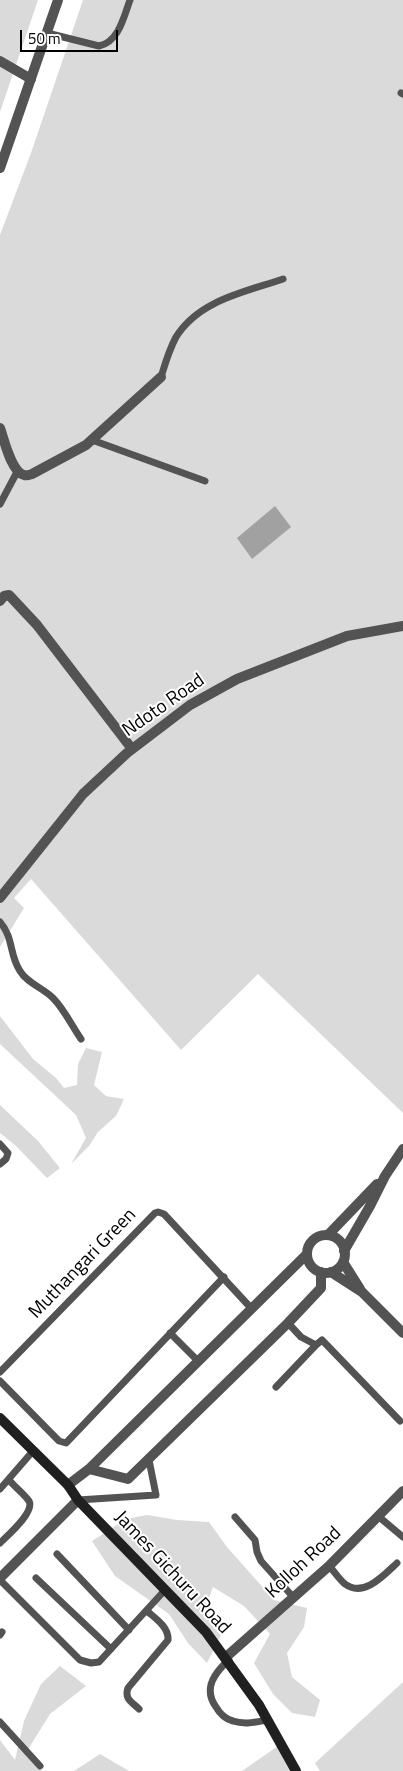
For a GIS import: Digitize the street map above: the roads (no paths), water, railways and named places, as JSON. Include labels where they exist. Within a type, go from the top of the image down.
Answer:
[{"type":"main road","name":"James Gichuru Road","points":[[0,1418],[68,1485],[78,1500],[206,1632],[227,1659],[268,1720],[296,1771]]},
{"type":"street","points":[[0,168],[58,0]]},
{"type":"street","points":[[0,61],[31,79]]},
{"type":"street","points":[[0,428],[9,454],[18,472],[24,475],[32,474],[86,445],[161,378]]},
{"type":"street","points":[[0,601],[4,596],[9,595],[37,625],[132,749]]},
{"type":"street","name":"Ndoto Road","points":[[0,897],[83,794],[132,749],[190,705],[237,679],[348,636],[403,626]]},
{"type":"street","points":[[326,1272],[338,1268],[343,1262],[344,1251],[385,1176],[403,1149]]},
{"type":"street","points":[[328,1235],[385,1176]]},
{"type":"street","points":[[68,1485],[89,1469],[307,1254],[312,1242],[319,1236],[328,1235],[339,1240],[344,1251]]},
{"type":"street","points":[[307,1254],[310,1264],[317,1271],[326,1272],[362,1292]]},
{"type":"street","points":[[343,1262],[362,1292],[403,1333]]},
{"type":"street","points":[[89,1469],[128,1479],[288,1323],[321,1288],[326,1272]]},
{"type":"street","name":"Kolloh Road","points":[[227,1659],[329,1566],[403,1491]]},
{"type":"street","points":[[0,1579],[78,1500]]},
{"type":"lane","points":[[46,33],[99,46],[105,45],[117,33],[130,0]]},
{"type":"lane","points":[[161,378],[169,352],[176,338],[184,326],[199,312],[221,300],[283,279]]},
{"type":"lane","points":[[92,440],[205,481]]},
{"type":"lane","points":[[0,504],[18,472]]},
{"type":"lane","points":[[0,922],[10,936],[15,962],[20,973],[56,1002],[81,1039]]},
{"type":"lane","points":[[0,1144],[8,1152],[6,1159],[0,1164]]},
{"type":"lane","name":"Muthangari Green","points":[[0,1372],[158,1212],[164,1214],[251,1308]]},
{"type":"lane","points":[[0,1381],[59,1441],[66,1443],[224,1277]]},
{"type":"lane","points":[[288,1323],[301,1337],[316,1345]]},
{"type":"lane","points":[[170,1333],[198,1361]]},
{"type":"lane","points":[[276,1387],[322,1340],[400,1421]]},
{"type":"lane","points":[[0,1489],[33,1450]]},
{"type":"lane","points":[[78,1500],[156,1495],[149,1460]]},
{"type":"lane","points":[[0,1543],[28,1514],[30,1507],[29,1502],[8,1480]]},
{"type":"lane","points":[[378,1516],[403,1537]]},
{"type":"lane","points":[[235,1517],[255,1540],[257,1552],[261,1560],[294,1598]]},
{"type":"lane","points":[[58,1554],[130,1630]]},
{"type":"lane","points":[[329,1566],[351,1588],[360,1588],[370,1586],[397,1563]]},
{"type":"lane","points":[[36,1578],[111,1649]]},
{"type":"lane","points":[[0,1579],[80,1660],[91,1663],[99,1662],[165,1590]]},
{"type":"lane","points":[[140,1709],[127,1698],[128,1688],[168,1640],[169,1635],[164,1626],[147,1610]]},
{"type":"lane","points":[[227,1659],[218,1670],[209,1687],[211,1700],[221,1715],[232,1721],[246,1724],[268,1720]]},
{"type":"lane","points":[[0,1722],[40,1766]]}]
